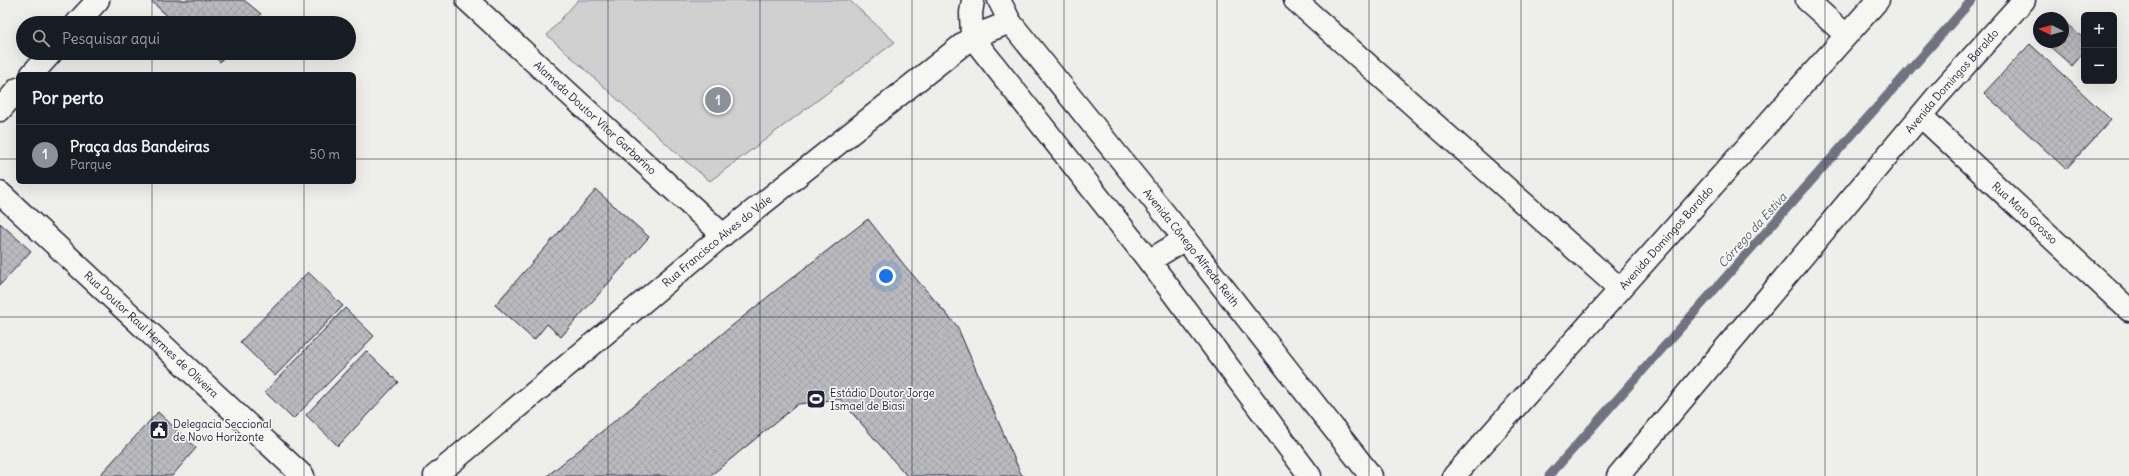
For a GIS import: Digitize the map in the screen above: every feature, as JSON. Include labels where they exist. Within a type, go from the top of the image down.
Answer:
[{"type":"main road","points":[[83,16],[98,0]]},
{"type":"main road","name":"Alameda Doutor Vitor Garbarino","points":[[467,0],[723,235]]},
{"type":"main road","points":[[972,0],[972,37],[1149,262],[1310,476]]},
{"type":"main road","name":"Avenida Cônego Alfredo Reith","points":[[999,0],[1010,22],[1371,476]]},
{"type":"main road","points":[[1295,0],[1620,289]]},
{"type":"main road","points":[[1807,0],[1846,36]]},
{"type":"main road","name":"Avenida Domingos Baraldo","points":[[1454,476],[1878,0]]},
{"type":"main road","name":"Avenida Domingos Baraldo","points":[[1618,476],[1921,116],[2024,0]]},
{"type":"main road","name":"Rua Francisco Alves do Vale","points":[[435,476],[723,235],[972,37],[1010,22]]},
{"type":"main road","points":[[34,72],[45,60]]},
{"type":"main road","points":[[0,110],[16,91]]},
{"type":"main road","name":"Rua Mato Grosso","points":[[1921,116],[2129,310]]},
{"type":"main road","name":"Rua Doutor Raul Hermes de Oliveira","points":[[0,193],[303,476]]},
{"type":"main road","points":[[1149,262],[1184,239]]},
{"type":"shaded area","points":[[578,0],[849,0],[895,42],[710,181],[682,158],[547,35]]},
{"type":"building","points":[[150,0],[244,0],[261,14],[259,16],[167,16]]},
{"type":"building","points":[[2069,26],[2081,36],[2081,56],[2072,66],[2052,48],[2069,48]]},
{"type":"building","points":[[2030,44],[2111,120],[2066,169],[1984,93]]},
{"type":"building","points":[[596,190],[649,237],[561,337],[547,324],[534,340],[495,305]]},
{"type":"building","name":"Estádio Doutor Jorge Ismael de Biasi","points":[[868,219],[905,266],[957,326],[1023,476],[907,476],[840,399],[798,404],[710,476],[547,476],[775,291]]},
{"type":"building","points":[[0,223],[31,251],[0,285]]},
{"type":"building","points":[[308,272],[343,306],[275,376],[240,342]]},
{"type":"building","points":[[345,308],[374,336],[293,419],[265,392]]},
{"type":"building","points":[[366,351],[398,382],[338,446],[306,415]]},
{"type":"building","name":"Delegacia Seccional de Novo Horizonte","points":[[158,412],[196,448],[172,476],[99,476]]},
{"type":"waterway","name":"Córrego da Estiva","points":[[1549,476],[1972,0]]},
{"type":"place","name":"Praça das Bandeiras","points":[[718,100]]},
{"type":"place","name":"Estádio Doutor Jorge Ismael de Biasi","points":[[816,399]]},
{"type":"place","name":"Delegacia Seccional de Novo Horizonte","points":[[159,430]]}]
